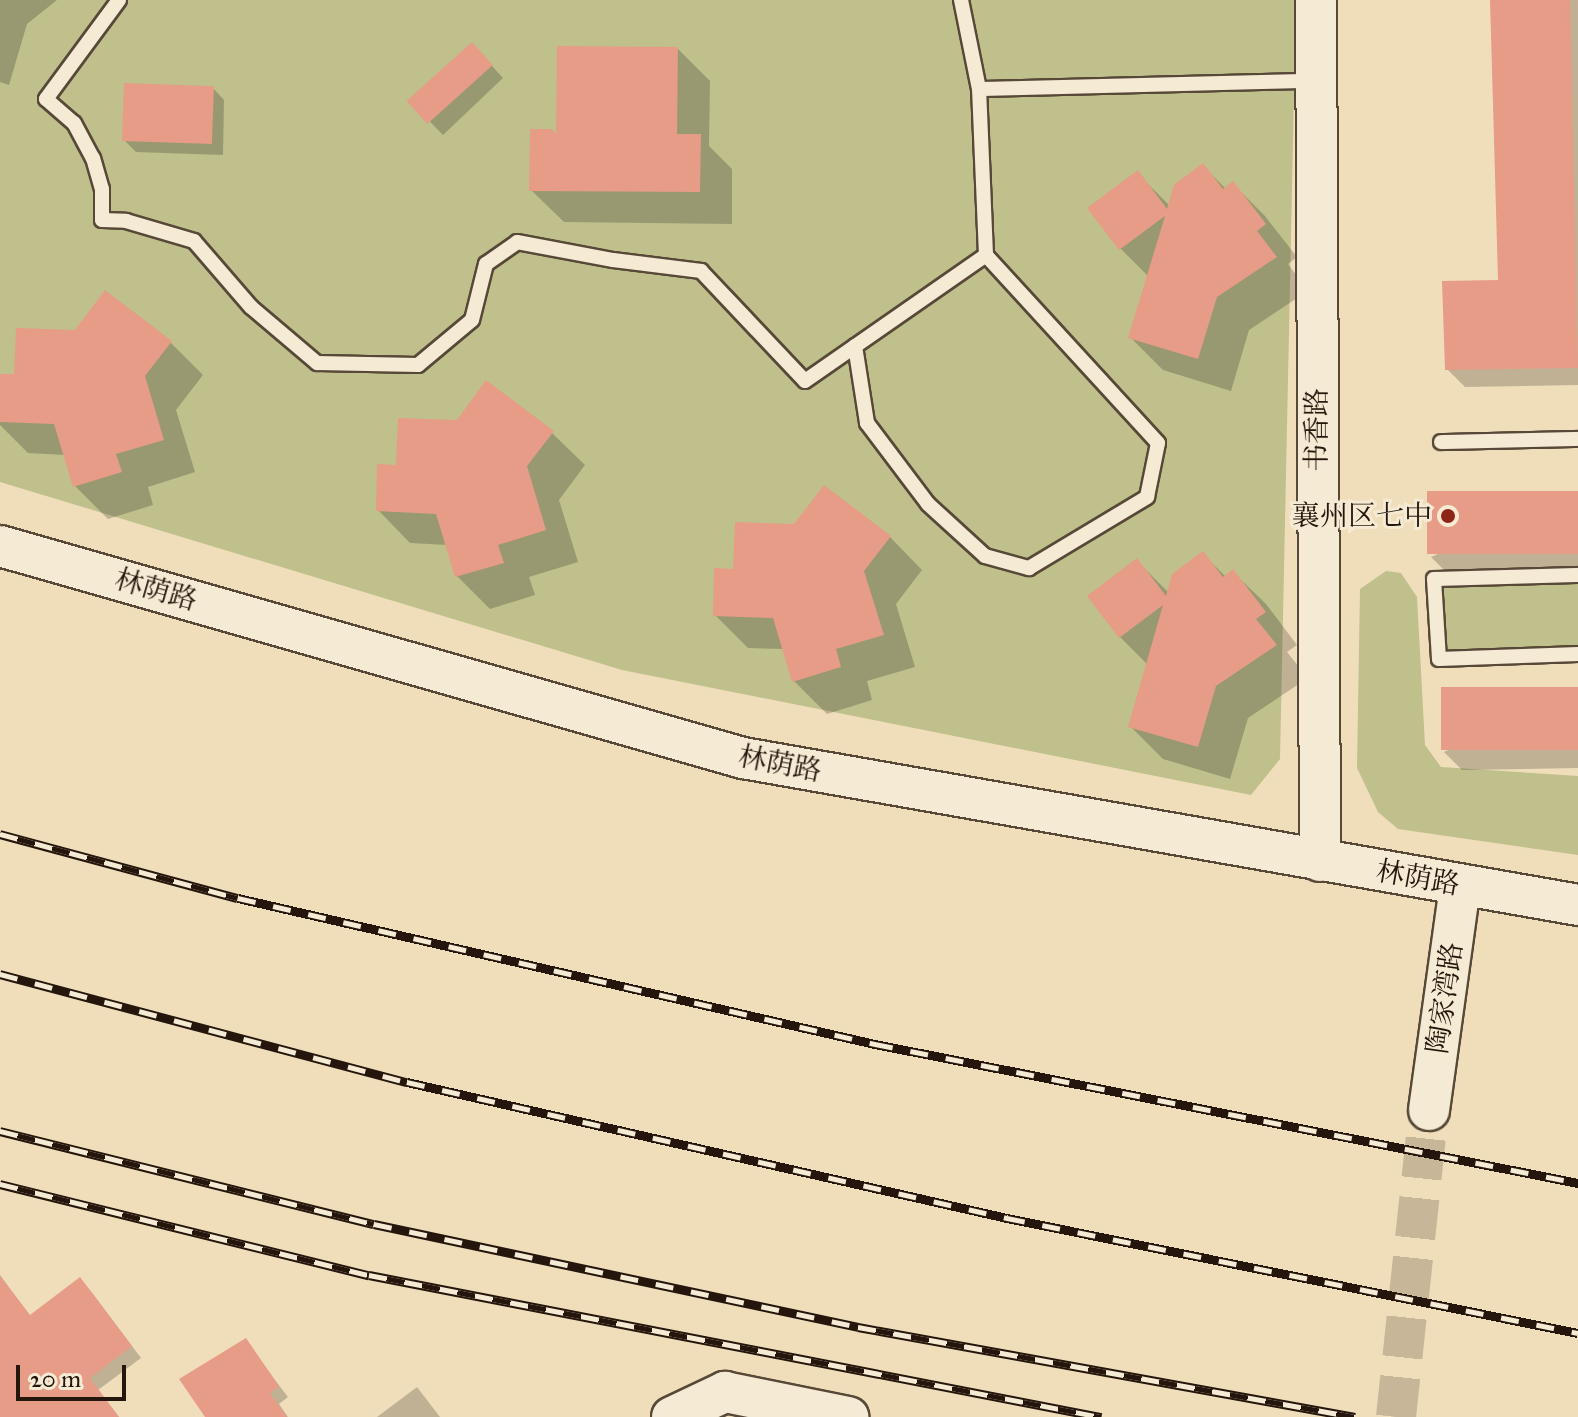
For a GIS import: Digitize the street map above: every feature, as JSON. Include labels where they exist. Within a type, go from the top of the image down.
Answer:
[{"type":"street","name":"书香路","points":[[1316,0],[1320,861]]},
{"type":"street","name":"林荫路","points":[[0,546],[743,758],[1578,905]]},
{"type":"street","name":"陶家湾路","points":[[1429,1110],[1460,886]]},
{"type":"street","points":[[672,1417],[725,1392],[848,1417]]},
{"type":"lane","points":[[119,0],[46,99],[74,123],[93,158],[102,189],[102,220],[126,221],[194,241],[251,307],[317,363],[418,365],[472,320],[486,264],[517,242],[613,260],[701,271],[805,381],[986,255]]},
{"type":"lane","points":[[855,346],[867,423],[928,504],[985,556],[1029,568],[1147,497],[1158,443],[986,255],[979,89],[961,0]]},
{"type":"lane","points":[[979,89],[1316,81]]},
{"type":"lane","points":[[1441,442],[1578,439]]},
{"type":"lane","points":[[1578,575],[1434,579],[1439,659],[1578,654]]},
{"type":"green space","points":[[0,0],[1296,0],[1280,759],[1251,795],[622,670],[0,482]]},
{"type":"green space","points":[[1386,571],[1401,573],[1417,597],[1425,745],[1441,767],[1578,776],[1578,855],[1398,829],[1378,812],[1357,768],[1360,589]]},
{"type":"green space","points":[[1434,575],[1578,575],[1578,654],[1434,654]]},
{"type":"building","points":[[1490,0],[1570,0],[1578,368],[1445,370],[1442,281],[1498,280]]},
{"type":"building","points":[[472,42],[493,65],[427,124],[407,101]]},
{"type":"building","points":[[557,46],[678,47],[677,134],[701,134],[700,192],[529,191],[530,129],[552,129],[556,134]]},
{"type":"building","points":[[124,83],[214,86],[212,144],[122,141]]},
{"type":"building","points":[[1203,163],[1223,189],[1233,181],[1266,224],[1257,231],[1277,257],[1217,297],[1198,359],[1128,338],[1165,216],[1119,250],[1087,208],[1138,170],[1167,209],[1174,185]]},
{"type":"building","points":[[105,290],[172,341],[145,376],[164,440],[116,454],[122,472],[73,487],[54,424],[0,422],[0,374],[14,374],[16,328],[75,330]]},
{"type":"building","points":[[486,380],[554,431],[527,466],[546,530],[498,545],[504,563],[455,577],[436,514],[376,511],[377,464],[396,465],[398,418],[457,420]]},
{"type":"building","points":[[824,485],[891,536],[864,571],[884,635],[836,649],[841,667],[792,682],[773,618],[713,616],[714,568],[733,569],[735,522],[794,524]]},
{"type":"building","points":[[1427,491],[1578,491],[1578,554],[1427,554]]},
{"type":"building","points":[[1203,551],[1223,577],[1233,569],[1266,612],[1256,619],[1277,645],[1216,686],[1198,747],[1128,727],[1163,605],[1119,638],[1087,596],[1137,558],[1166,596],[1172,574]]},
{"type":"building","points":[[1441,687],[1578,687],[1578,750],[1441,750]]},
{"type":"building","points":[[0,1276],[30,1315],[80,1277],[132,1346],[90,1378],[119,1417],[0,1417]]},
{"type":"building","points":[[246,1338],[279,1386],[270,1393],[287,1417],[205,1417],[179,1379]]},
{"type":"tunnel","points":[[1396,1417],[1429,1110]]},
{"type":"railway","points":[[0,834],[238,898],[875,1044],[1578,1183]]},
{"type":"railway","points":[[0,974],[407,1082],[1007,1218],[1578,1333]]},
{"type":"railway","points":[[0,1131],[374,1224],[858,1327],[1355,1417]]},
{"type":"railway","points":[[0,1184],[369,1275],[1101,1417]]},
{"type":"place","name":"襄州区七中","points":[[1448,516]]}]
